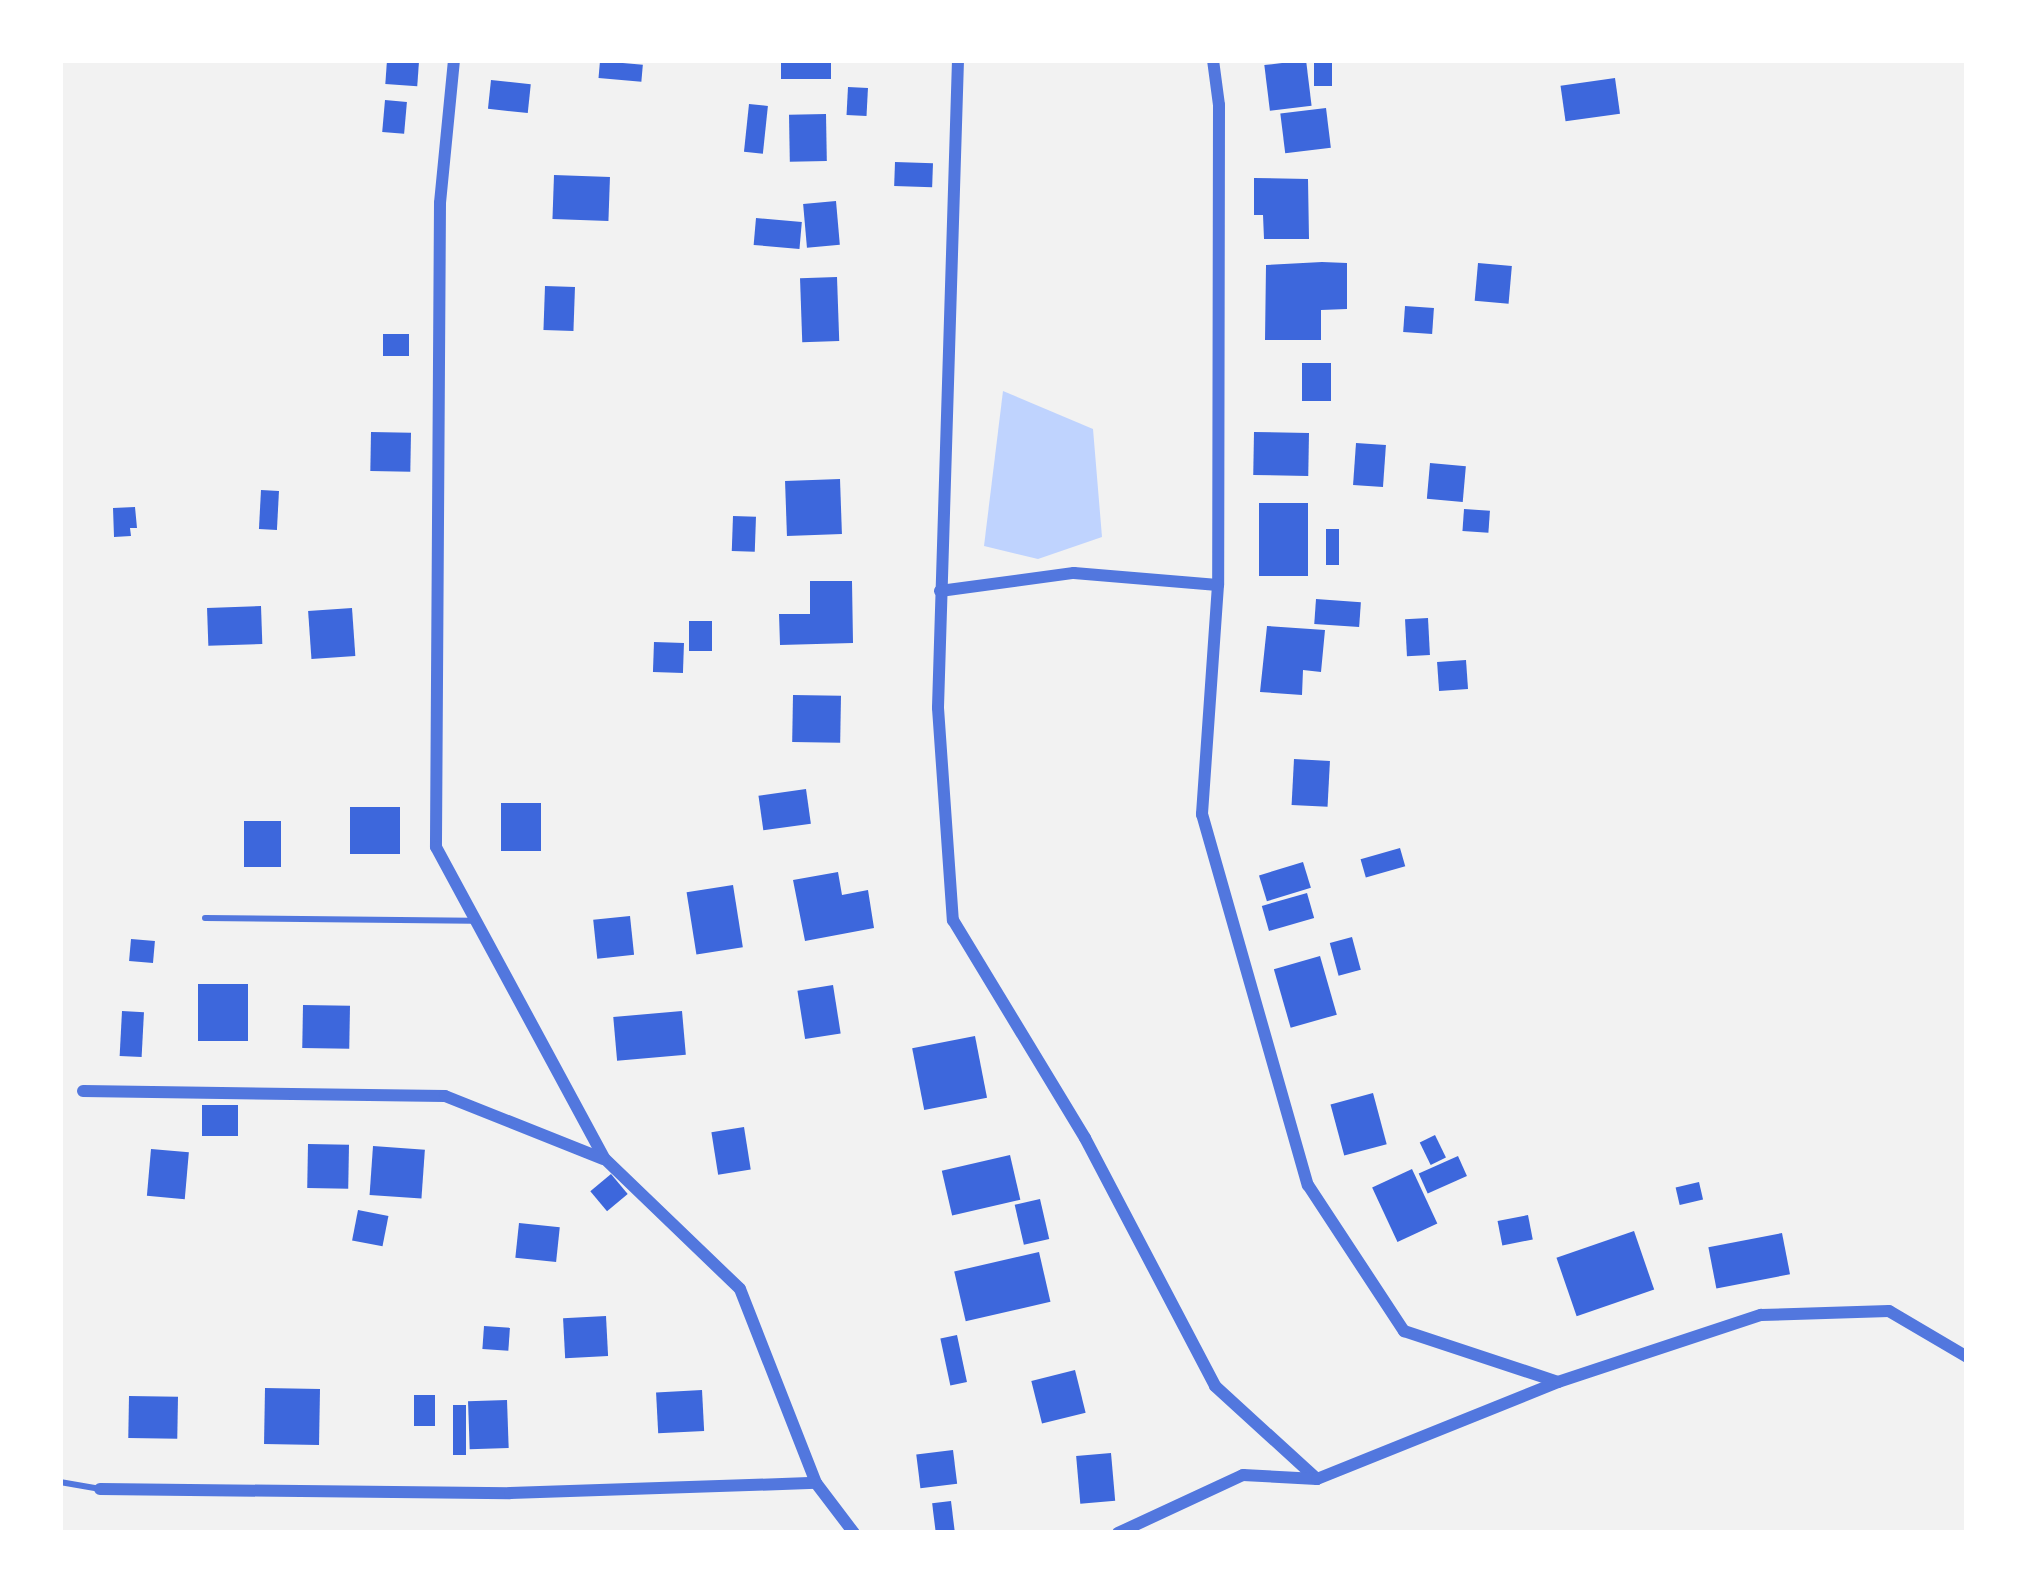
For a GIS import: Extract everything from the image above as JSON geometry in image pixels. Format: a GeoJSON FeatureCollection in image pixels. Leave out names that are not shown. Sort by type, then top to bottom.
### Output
{"type":"FeatureCollection","features":[{"type":"Feature","properties":{"kind":"street"},"geometry":{"type":"LineString","coordinates":[[454,60],[440,203],[436,847],[604,1159],[740,1289],[816,1483],[854,1533]]}},
{"type":"Feature","properties":{"kind":"street"},"geometry":{"type":"LineString","coordinates":[[958,60],[938,708],[953,920],[1085,1138],[1215,1386],[1317,1479]]}},
{"type":"Feature","properties":{"kind":"street"},"geometry":{"type":"LineString","coordinates":[[1214,60],[1219,105],[1218,585],[1202,814],[1308,1185],[1404,1331],[1558,1382]]}},
{"type":"Feature","properties":{"kind":"street"},"geometry":{"type":"LineString","coordinates":[[940,591],[1074,573],[1218,585]]}},
{"type":"Feature","properties":{"kind":"street"},"geometry":{"type":"LineString","coordinates":[[83,1090],[445,1096],[604,1159]]}},
{"type":"Feature","properties":{"kind":"street"},"geometry":{"type":"LineString","coordinates":[[1118,1533],[1243,1475],[1317,1479],[1558,1382],[1761,1315],[1889,1311],[1967,1357]]}},
{"type":"Feature","properties":{"kind":"street"},"geometry":{"type":"LineString","coordinates":[[100,1490],[487,1493],[816,1483]]}},
{"type":"Feature","properties":{"kind":"lane"},"geometry":{"type":"LineString","coordinates":[[206,918],[476,921]]}},
{"type":"Feature","properties":{"kind":"lane"},"geometry":{"type":"LineString","coordinates":[[60,1482],[100,1490]]}},
{"type":"Feature","properties":{"kind":"water"},"geometry":{"type":"Polygon","coordinates":[[[1003,391],[1093,429],[1102,537],[1038,559],[984,546],[1003,391]]]}},
{"type":"Feature","properties":{"kind":"building"},"geometry":{"type":"Polygon","coordinates":[[[387,60],[419,62],[417,86],[385,84],[387,60]]]}},
{"type":"Feature","properties":{"kind":"building"},"geometry":{"type":"Polygon","coordinates":[[[781,60],[831,60],[831,79],[781,79],[781,60]]]}},
{"type":"Feature","properties":{"kind":"building"},"geometry":{"type":"Polygon","coordinates":[[[1306,60],[1312,106],[1270,111],[1264,65],[1306,60]]]}},
{"type":"Feature","properties":{"kind":"building"},"geometry":{"type":"Polygon","coordinates":[[[1314,60],[1332,60],[1332,86],[1314,86],[1314,60]]]}},
{"type":"Feature","properties":{"kind":"building"},"geometry":{"type":"Polygon","coordinates":[[[600,61],[643,65],[641,82],[599,78],[600,61]]]}},
{"type":"Feature","properties":{"kind":"building"},"geometry":{"type":"Polygon","coordinates":[[[1615,78],[1620,114],[1566,121],[1561,86],[1615,78]]]}},
{"type":"Feature","properties":{"kind":"building"},"geometry":{"type":"Polygon","coordinates":[[[491,80],[531,84],[528,113],[488,109],[491,80]]]}},
{"type":"Feature","properties":{"kind":"building"},"geometry":{"type":"Polygon","coordinates":[[[848,87],[868,88],[867,116],[847,115],[848,87]]]}},
{"type":"Feature","properties":{"kind":"building"},"geometry":{"type":"Polygon","coordinates":[[[385,100],[407,102],[404,134],[382,132],[385,100]]]}},
{"type":"Feature","properties":{"kind":"building"},"geometry":{"type":"Polygon","coordinates":[[[749,104],[768,106],[763,154],[744,152],[749,104]]]}},
{"type":"Feature","properties":{"kind":"building"},"geometry":{"type":"Polygon","coordinates":[[[1326,108],[1331,148],[1285,153],[1280,114],[1326,108]]]}},
{"type":"Feature","properties":{"kind":"building"},"geometry":{"type":"Polygon","coordinates":[[[826,114],[827,161],[790,162],[789,115],[826,114]]]}},
{"type":"Feature","properties":{"kind":"building"},"geometry":{"type":"Polygon","coordinates":[[[895,162],[933,163],[932,187],[894,186],[895,162]]]}},
{"type":"Feature","properties":{"kind":"building"},"geometry":{"type":"Polygon","coordinates":[[[554,175],[610,177],[608,221],[552,219],[554,175]]]}},
{"type":"Feature","properties":{"kind":"building"},"geometry":{"type":"Polygon","coordinates":[[[1254,178],[1308,179],[1309,239],[1264,239],[1263,215],[1254,215],[1254,178]]]}},
{"type":"Feature","properties":{"kind":"building"},"geometry":{"type":"Polygon","coordinates":[[[836,201],[840,245],[807,248],[803,204],[836,201]]]}},
{"type":"Feature","properties":{"kind":"building"},"geometry":{"type":"Polygon","coordinates":[[[756,218],[802,222],[799,249],[754,245],[756,218]]]}},
{"type":"Feature","properties":{"kind":"building"},"geometry":{"type":"Polygon","coordinates":[[[1347,263],[1347,309],[1321,310],[1321,340],[1265,340],[1266,265],[1347,263]]]}},
{"type":"Feature","properties":{"kind":"building"},"geometry":{"type":"Polygon","coordinates":[[[1478,263],[1512,266],[1509,304],[1475,301],[1478,263]]]}},
{"type":"Feature","properties":{"kind":"building"},"geometry":{"type":"Polygon","coordinates":[[[837,277],[839,341],[802,342],[800,278],[837,277]]]}},
{"type":"Feature","properties":{"kind":"building"},"geometry":{"type":"Polygon","coordinates":[[[545,286],[575,287],[573,331],[543,330],[545,286]]]}},
{"type":"Feature","properties":{"kind":"building"},"geometry":{"type":"Polygon","coordinates":[[[1405,306],[1434,308],[1432,334],[1403,332],[1405,306]]]}},
{"type":"Feature","properties":{"kind":"building"},"geometry":{"type":"Polygon","coordinates":[[[383,334],[409,334],[409,356],[383,356],[383,334]]]}},
{"type":"Feature","properties":{"kind":"building"},"geometry":{"type":"Polygon","coordinates":[[[1302,363],[1331,363],[1331,401],[1302,401],[1302,363]]]}},
{"type":"Feature","properties":{"kind":"building"},"geometry":{"type":"Polygon","coordinates":[[[371,432],[411,433],[410,472],[370,471],[371,432]]]}},
{"type":"Feature","properties":{"kind":"building"},"geometry":{"type":"Polygon","coordinates":[[[1254,432],[1309,433],[1308,476],[1253,475],[1254,432]]]}},
{"type":"Feature","properties":{"kind":"building"},"geometry":{"type":"Polygon","coordinates":[[[1356,443],[1386,445],[1383,487],[1353,485],[1356,443]]]}},
{"type":"Feature","properties":{"kind":"building"},"geometry":{"type":"Polygon","coordinates":[[[1430,463],[1466,466],[1463,502],[1427,499],[1430,463]]]}},
{"type":"Feature","properties":{"kind":"building"},"geometry":{"type":"Polygon","coordinates":[[[840,479],[842,534],[787,536],[785,481],[840,479]]]}},
{"type":"Feature","properties":{"kind":"building"},"geometry":{"type":"Polygon","coordinates":[[[261,490],[279,491],[277,530],[259,529],[261,490]]]}},
{"type":"Feature","properties":{"kind":"building"},"geometry":{"type":"Polygon","coordinates":[[[1259,503],[1308,503],[1308,576],[1259,576],[1259,503]]]}},
{"type":"Feature","properties":{"kind":"building"},"geometry":{"type":"Polygon","coordinates":[[[135,507],[137,528],[130,528],[131,536],[114,537],[113,508],[135,507]]]}},
{"type":"Feature","properties":{"kind":"building"},"geometry":{"type":"Polygon","coordinates":[[[1464,509],[1490,511],[1488,533],[1462,531],[1464,509]]]}},
{"type":"Feature","properties":{"kind":"building"},"geometry":{"type":"Polygon","coordinates":[[[733,516],[756,517],[755,552],[732,551],[733,516]]]}},
{"type":"Feature","properties":{"kind":"building"},"geometry":{"type":"Polygon","coordinates":[[[1326,529],[1339,529],[1339,565],[1326,565],[1326,529]]]}},
{"type":"Feature","properties":{"kind":"building"},"geometry":{"type":"Polygon","coordinates":[[[810,581],[852,581],[853,643],[780,645],[779,614],[810,614],[810,581]]]}},
{"type":"Feature","properties":{"kind":"building"},"geometry":{"type":"Polygon","coordinates":[[[1316,599],[1361,602],[1359,627],[1314,624],[1316,599]]]}},
{"type":"Feature","properties":{"kind":"building"},"geometry":{"type":"Polygon","coordinates":[[[261,606],[262,644],[208,646],[207,608],[261,606]]]}},
{"type":"Feature","properties":{"kind":"building"},"geometry":{"type":"Polygon","coordinates":[[[352,608],[355,656],[311,659],[308,611],[352,608]]]}},
{"type":"Feature","properties":{"kind":"building"},"geometry":{"type":"Polygon","coordinates":[[[1428,618],[1430,655],[1407,656],[1405,619],[1428,618]]]}},
{"type":"Feature","properties":{"kind":"building"},"geometry":{"type":"Polygon","coordinates":[[[689,621],[712,621],[712,651],[689,651],[689,621]]]}},
{"type":"Feature","properties":{"kind":"building"},"geometry":{"type":"Polygon","coordinates":[[[1267,626],[1325,630],[1321,672],[1303,670],[1302,695],[1260,692],[1267,626]]]}},
{"type":"Feature","properties":{"kind":"building"},"geometry":{"type":"Polygon","coordinates":[[[654,642],[684,643],[683,673],[653,672],[654,642]]]}},
{"type":"Feature","properties":{"kind":"building"},"geometry":{"type":"Polygon","coordinates":[[[1466,660],[1468,689],[1439,691],[1437,662],[1466,660]]]}},
{"type":"Feature","properties":{"kind":"building"},"geometry":{"type":"Polygon","coordinates":[[[793,695],[841,696],[840,743],[792,742],[793,695]]]}},
{"type":"Feature","properties":{"kind":"building"},"geometry":{"type":"Polygon","coordinates":[[[1294,759],[1330,761],[1328,807],[1292,805],[1294,759]]]}},
{"type":"Feature","properties":{"kind":"building"},"geometry":{"type":"Polygon","coordinates":[[[806,789],[811,824],[763,830],[758,796],[806,789]]]}},
{"type":"Feature","properties":{"kind":"building"},"geometry":{"type":"Polygon","coordinates":[[[501,803],[541,803],[541,851],[501,851],[501,803]]]}},
{"type":"Feature","properties":{"kind":"building"},"geometry":{"type":"Polygon","coordinates":[[[350,807],[400,807],[400,854],[350,854],[350,807]]]}},
{"type":"Feature","properties":{"kind":"building"},"geometry":{"type":"Polygon","coordinates":[[[244,821],[281,821],[281,867],[244,867],[244,821]]]}},
{"type":"Feature","properties":{"kind":"building"},"geometry":{"type":"Polygon","coordinates":[[[1400,848],[1405,866],[1366,878],[1361,859],[1400,848]]]}},
{"type":"Feature","properties":{"kind":"building"},"geometry":{"type":"Polygon","coordinates":[[[1303,862],[1311,888],[1267,901],[1259,875],[1303,862]]]}},
{"type":"Feature","properties":{"kind":"building"},"geometry":{"type":"Polygon","coordinates":[[[838,872],[842,895],[868,890],[874,928],[805,941],[793,880],[838,872]]]}},
{"type":"Feature","properties":{"kind":"building"},"geometry":{"type":"Polygon","coordinates":[[[733,885],[743,947],[696,955],[687,892],[733,885]]]}},
{"type":"Feature","properties":{"kind":"building"},"geometry":{"type":"Polygon","coordinates":[[[1307,893],[1314,918],[1269,931],[1262,906],[1307,893]]]}},
{"type":"Feature","properties":{"kind":"building"},"geometry":{"type":"Polygon","coordinates":[[[630,916],[634,955],[597,959],[593,920],[630,916]]]}},
{"type":"Feature","properties":{"kind":"building"},"geometry":{"type":"Polygon","coordinates":[[[1352,937],[1361,970],[1339,976],[1330,943],[1352,937]]]}},
{"type":"Feature","properties":{"kind":"building"},"geometry":{"type":"Polygon","coordinates":[[[131,939],[155,941],[153,963],[129,961],[131,939]]]}},
{"type":"Feature","properties":{"kind":"building"},"geometry":{"type":"Polygon","coordinates":[[[1320,956],[1337,1015],[1291,1028],[1274,969],[1320,956]]]}},
{"type":"Feature","properties":{"kind":"building"},"geometry":{"type":"Polygon","coordinates":[[[198,984],[248,984],[248,1041],[198,1041],[198,984]]]}},
{"type":"Feature","properties":{"kind":"building"},"geometry":{"type":"Polygon","coordinates":[[[833,985],[841,1033],[805,1039],[797,991],[833,985]]]}},
{"type":"Feature","properties":{"kind":"building"},"geometry":{"type":"Polygon","coordinates":[[[303,1005],[350,1006],[349,1049],[302,1048],[303,1005]]]}},
{"type":"Feature","properties":{"kind":"building"},"geometry":{"type":"Polygon","coordinates":[[[122,1011],[144,1012],[142,1057],[120,1056],[122,1011]]]}},
{"type":"Feature","properties":{"kind":"building"},"geometry":{"type":"Polygon","coordinates":[[[682,1011],[686,1055],[617,1061],[613,1017],[682,1011]]]}},
{"type":"Feature","properties":{"kind":"building"},"geometry":{"type":"Polygon","coordinates":[[[975,1036],[987,1098],[924,1110],[912,1048],[975,1036]]]}},
{"type":"Feature","properties":{"kind":"building"},"geometry":{"type":"Polygon","coordinates":[[[1373,1093],[1387,1144],[1344,1156],[1330,1104],[1373,1093]]]}},
{"type":"Feature","properties":{"kind":"building"},"geometry":{"type":"Polygon","coordinates":[[[202,1105],[238,1105],[238,1136],[202,1136],[202,1105]]]}},
{"type":"Feature","properties":{"kind":"building"},"geometry":{"type":"Polygon","coordinates":[[[744,1127],[751,1169],[718,1175],[711,1132],[744,1127]]]}},
{"type":"Feature","properties":{"kind":"building"},"geometry":{"type":"Polygon","coordinates":[[[1435,1135],[1446,1157],[1431,1165],[1420,1142],[1435,1135]]]}},
{"type":"Feature","properties":{"kind":"building"},"geometry":{"type":"Polygon","coordinates":[[[308,1144],[349,1145],[348,1189],[307,1188],[308,1144]]]}},
{"type":"Feature","properties":{"kind":"building"},"geometry":{"type":"Polygon","coordinates":[[[373,1146],[425,1150],[421,1199],[370,1195],[373,1146]]]}},
{"type":"Feature","properties":{"kind":"building"},"geometry":{"type":"Polygon","coordinates":[[[151,1149],[189,1152],[185,1199],[147,1196],[151,1149]]]}},
{"type":"Feature","properties":{"kind":"building"},"geometry":{"type":"Polygon","coordinates":[[[1010,1155],[1020,1200],[952,1216],[942,1171],[1010,1155]]]}},
{"type":"Feature","properties":{"kind":"building"},"geometry":{"type":"Polygon","coordinates":[[[1458,1156],[1467,1176],[1428,1194],[1419,1173],[1458,1156]]]}},
{"type":"Feature","properties":{"kind":"building"},"geometry":{"type":"Polygon","coordinates":[[[1412,1169],[1437,1223],[1397,1242],[1372,1188],[1412,1169]]]}},
{"type":"Feature","properties":{"kind":"building"},"geometry":{"type":"Polygon","coordinates":[[[611,1174],[628,1194],[607,1211],[590,1191],[611,1174]]]}},
{"type":"Feature","properties":{"kind":"building"},"geometry":{"type":"Polygon","coordinates":[[[1699,1182],[1703,1200],[1680,1205],[1676,1187],[1699,1182]]]}},
{"type":"Feature","properties":{"kind":"building"},"geometry":{"type":"Polygon","coordinates":[[[1040,1199],[1049,1239],[1024,1245],[1015,1205],[1040,1199]]]}},
{"type":"Feature","properties":{"kind":"building"},"geometry":{"type":"Polygon","coordinates":[[[358,1210],[388,1216],[383,1246],[352,1240],[358,1210]]]}},
{"type":"Feature","properties":{"kind":"building"},"geometry":{"type":"Polygon","coordinates":[[[1528,1215],[1533,1240],[1502,1245],[1498,1221],[1528,1215]]]}},
{"type":"Feature","properties":{"kind":"building"},"geometry":{"type":"Polygon","coordinates":[[[519,1223],[560,1227],[556,1262],[515,1258],[519,1223]]]}},
{"type":"Feature","properties":{"kind":"building"},"geometry":{"type":"Polygon","coordinates":[[[1634,1231],[1654,1290],[1577,1316],[1556,1258],[1634,1231]]]}},
{"type":"Feature","properties":{"kind":"building"},"geometry":{"type":"Polygon","coordinates":[[[1782,1233],[1790,1274],[1716,1289],[1708,1247],[1782,1233]]]}},
{"type":"Feature","properties":{"kind":"building"},"geometry":{"type":"Polygon","coordinates":[[[1039,1252],[1050,1302],[966,1321],[954,1272],[1039,1252]]]}},
{"type":"Feature","properties":{"kind":"building"},"geometry":{"type":"Polygon","coordinates":[[[606,1316],[608,1356],[565,1358],[563,1318],[606,1316]]]}},
{"type":"Feature","properties":{"kind":"building"},"geometry":{"type":"Polygon","coordinates":[[[484,1326],[510,1328],[508,1351],[482,1349],[484,1326]]]}},
{"type":"Feature","properties":{"kind":"building"},"geometry":{"type":"Polygon","coordinates":[[[957,1335],[967,1382],[950,1385],[940,1339],[957,1335]]]}},
{"type":"Feature","properties":{"kind":"building"},"geometry":{"type":"Polygon","coordinates":[[[1075,1370],[1086,1413],[1042,1424],[1031,1381],[1075,1370]]]}},
{"type":"Feature","properties":{"kind":"building"},"geometry":{"type":"Polygon","coordinates":[[[265,1388],[320,1389],[319,1445],[264,1444],[265,1388]]]}},
{"type":"Feature","properties":{"kind":"building"},"geometry":{"type":"Polygon","coordinates":[[[702,1390],[704,1431],[658,1433],[656,1392],[702,1390]]]}},
{"type":"Feature","properties":{"kind":"building"},"geometry":{"type":"Polygon","coordinates":[[[414,1395],[435,1395],[435,1426],[414,1426],[414,1395]]]}},
{"type":"Feature","properties":{"kind":"building"},"geometry":{"type":"Polygon","coordinates":[[[129,1396],[178,1397],[177,1439],[128,1438],[129,1396]]]}},
{"type":"Feature","properties":{"kind":"building"},"geometry":{"type":"Polygon","coordinates":[[[507,1400],[509,1448],[470,1449],[468,1401],[507,1400]]]}},
{"type":"Feature","properties":{"kind":"building"},"geometry":{"type":"Polygon","coordinates":[[[453,1405],[466,1405],[466,1455],[453,1455],[453,1405]]]}},
{"type":"Feature","properties":{"kind":"building"},"geometry":{"type":"Polygon","coordinates":[[[953,1450],[957,1484],[920,1488],[916,1455],[953,1450]]]}},
{"type":"Feature","properties":{"kind":"building"},"geometry":{"type":"Polygon","coordinates":[[[1111,1453],[1115,1501],[1080,1504],[1076,1456],[1111,1453]]]}},
{"type":"Feature","properties":{"kind":"building"},"geometry":{"type":"Polygon","coordinates":[[[951,1501],[955,1533],[936,1533],[932,1503],[951,1501]]]}}]}
